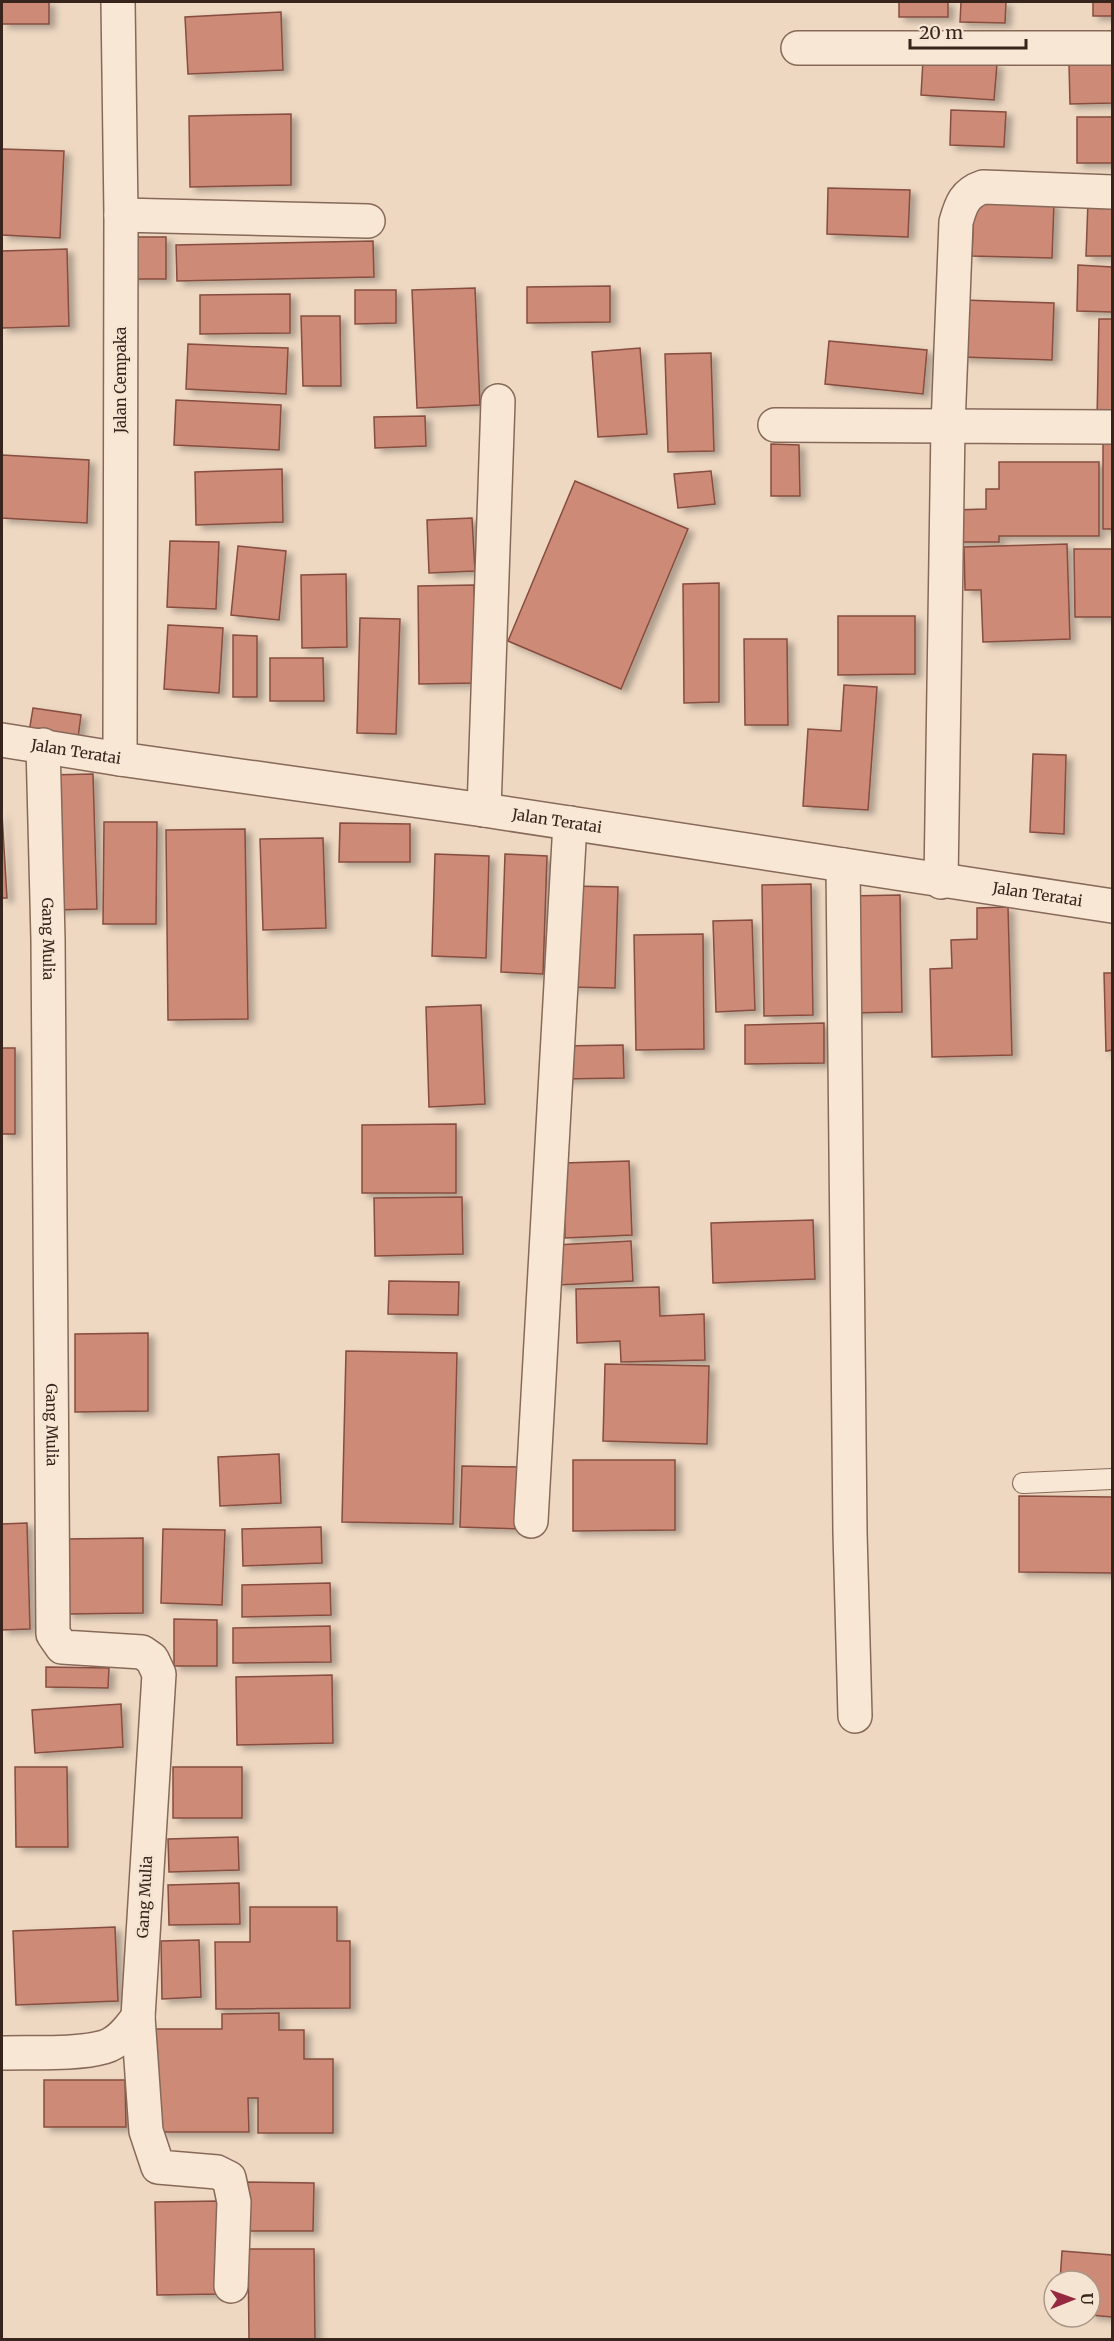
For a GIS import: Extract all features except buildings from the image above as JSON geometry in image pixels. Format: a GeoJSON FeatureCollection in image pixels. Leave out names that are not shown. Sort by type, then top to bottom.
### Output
{"type":"FeatureCollection","features":[{"type":"Feature","properties":{"kind":"street","name":"Jalan Cempaka"},"geometry":{"type":"LineString","coordinates":[[118,2],[121,215],[120,759]]}},
{"type":"Feature","properties":{"kind":"street"},"geometry":{"type":"LineString","coordinates":[[798,48],[1113,48]]}},
{"type":"Feature","properties":{"kind":"street"},"geometry":{"type":"LineString","coordinates":[[941,882],[948,426],[956,222],[963,200],[972,191],[983,187],[1113,192]]}},
{"type":"Feature","properties":{"kind":"street"},"geometry":{"type":"LineString","coordinates":[[121,215],[368,221]]}},
{"type":"Feature","properties":{"kind":"street"},"geometry":{"type":"LineString","coordinates":[[484,810],[498,401]]}},
{"type":"Feature","properties":{"kind":"street"},"geometry":{"type":"LineString","coordinates":[[775,425],[1113,427]]}},
{"type":"Feature","properties":{"kind":"street","name":"Jalan Teratai"},"geometry":{"type":"LineString","coordinates":[[2,740],[120,759],[484,810],[941,882],[1113,906]]}},
{"type":"Feature","properties":{"kind":"street","name":"Gang Mulia"},"geometry":{"type":"LineString","coordinates":[[43,746],[48,951],[53,1634],[62,1647],[142,1652],[152,1659],[159,1674],[138,2017]]}},
{"type":"Feature","properties":{"kind":"street"},"geometry":{"type":"LineString","coordinates":[[531,1521],[570,823]]}},
{"type":"Feature","properties":{"kind":"street"},"geometry":{"type":"LineString","coordinates":[[843,865],[850,1532],[855,1716]]}},
{"type":"Feature","properties":{"kind":"street"},"geometry":{"type":"LineString","coordinates":[[2,2053],[69,2051],[106,2047],[126,2033],[138,2017]]}},
{"type":"Feature","properties":{"kind":"street"},"geometry":{"type":"LineString","coordinates":[[138,2017],[146,2131],[158,2167],[217,2172],[229,2178],[234,2202],[231,2286]]}},
{"type":"Feature","properties":{"kind":"lane"},"geometry":{"type":"LineString","coordinates":[[1023,1483],[1113,1479]]}}]}
